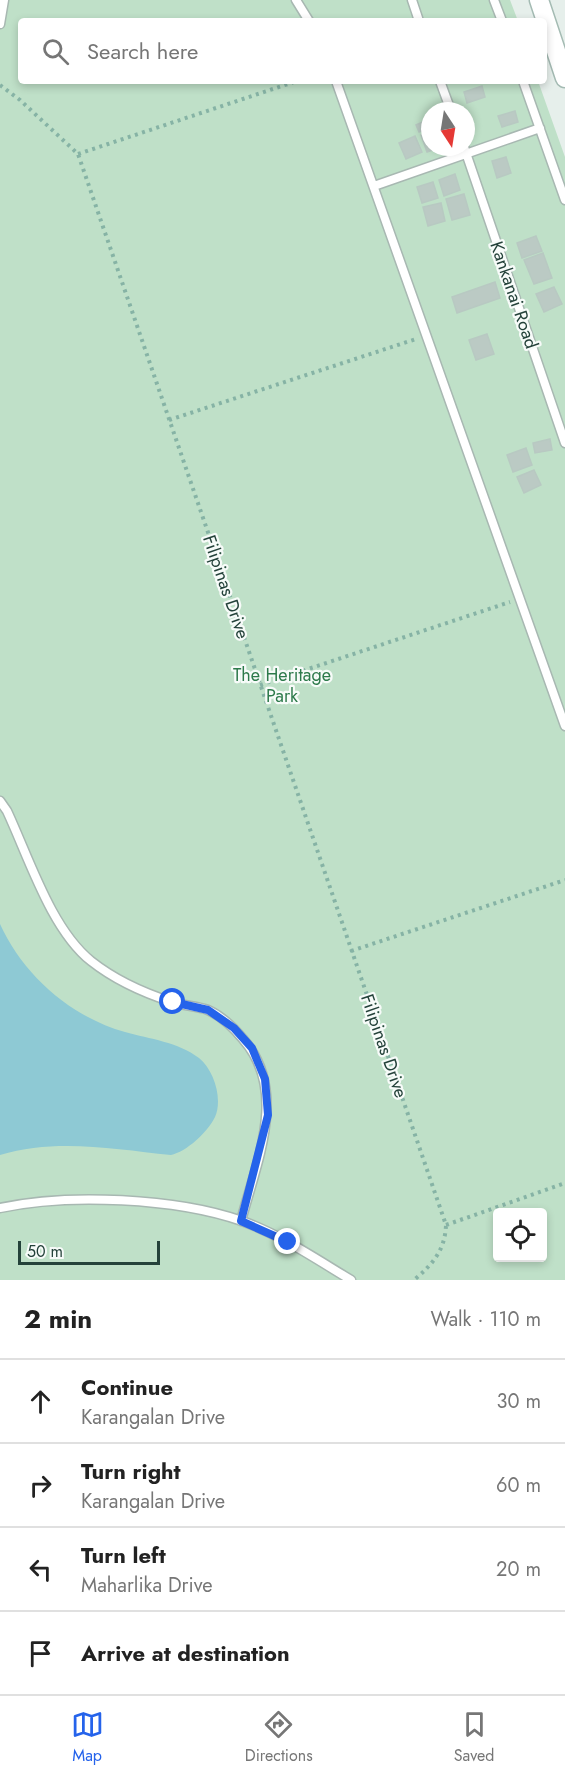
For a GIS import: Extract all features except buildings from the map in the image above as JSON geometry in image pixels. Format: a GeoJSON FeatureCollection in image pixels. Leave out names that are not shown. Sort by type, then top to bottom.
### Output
{"type":"FeatureCollection","features":[{"type":"Feature","properties":{"kind":"main road"},"geometry":{"type":"LineString","coordinates":[[540,0],[546,18]]}},
{"type":"Feature","properties":{"kind":"main road"},"geometry":{"type":"LineString","coordinates":[[547,22],[565,78]]}},
{"type":"Feature","properties":{"kind":"lane"},"geometry":{"type":"LineString","coordinates":[[0,24],[4,0]]}},
{"type":"Feature","properties":{"kind":"lane"},"geometry":{"type":"LineString","coordinates":[[296,0],[307,18]]}},
{"type":"Feature","properties":{"kind":"lane"},"geometry":{"type":"LineString","coordinates":[[412,0],[418,18]]}},
{"type":"Feature","properties":{"kind":"lane"},"geometry":{"type":"LineString","coordinates":[[494,0],[501,18]]}},
{"type":"Feature","properties":{"kind":"lane"},"geometry":{"type":"LineString","coordinates":[[337,84],[565,726]]}},
{"type":"Feature","properties":{"kind":"lane"},"geometry":{"type":"LineString","coordinates":[[441,84],[448,102]]}},
{"type":"Feature","properties":{"kind":"lane"},"geometry":{"type":"LineString","coordinates":[[524,84],[565,200]]}},
{"type":"Feature","properties":{"kind":"lane"},"geometry":{"type":"LineString","coordinates":[[475,148],[540,128]]}},
{"type":"Feature","properties":{"kind":"lane"},"geometry":{"type":"LineString","coordinates":[[374,186],[452,156]]}},
{"type":"Feature","properties":{"kind":"lane","name":"Kankanai Road"},"geometry":{"type":"LineString","coordinates":[[467,156],[565,443]]}},
{"type":"Feature","properties":{"kind":"lane"},"geometry":{"type":"LineString","coordinates":[[555,696],[565,693]]}},
{"type":"Feature","properties":{"kind":"lane"},"geometry":{"type":"LineString","coordinates":[[0,801],[7,811],[49,903],[65,932],[90,961],[125,984],[173,1002],[208,1010],[234,1028],[252,1048],[265,1079],[268,1115],[241,1221]]}},
{"type":"Feature","properties":{"kind":"lane"},"geometry":{"type":"LineString","coordinates":[[0,1208],[88,1199],[173,1206],[241,1221],[288,1242],[351,1280]]}},
{"type":"Feature","properties":{"kind":"path"},"geometry":{"type":"LineString","coordinates":[[78,153],[288,84]]}},
{"type":"Feature","properties":{"kind":"path","name":"Filipinas Drive"},"geometry":{"type":"LineString","coordinates":[[0,85],[20,99],[78,153],[446,1225]]}},
{"type":"Feature","properties":{"kind":"path"},"geometry":{"type":"LineString","coordinates":[[169,420],[427,335]]}},
{"type":"Feature","properties":{"kind":"path"},"geometry":{"type":"LineString","coordinates":[[260,685],[521,598]]}},
{"type":"Feature","properties":{"kind":"path"},"geometry":{"type":"LineString","coordinates":[[351,951],[565,880]]}},
{"type":"Feature","properties":{"kind":"path"},"geometry":{"type":"LineString","coordinates":[[414,1280],[442,1251],[446,1225],[565,1183]]}},
{"type":"Feature","properties":{"kind":"green space","name":"The Heritage Park"},"geometry":{"type":"Polygon","coordinates":[[[0,0],[510,0],[517,18],[18,18],[18,84],[539,84],[565,157],[565,1280],[0,1280],[0,0]]]}},
{"type":"Feature","properties":{"kind":"water"},"geometry":{"type":"Polygon","coordinates":[[[0,924],[10,943],[35,977],[68,1005],[105,1025],[182,1048],[204,1063],[216,1085],[218,1102],[212,1123],[196,1140],[183,1150],[171,1155],[64,1146],[42,1147],[0,1155],[0,924]]]}},
{"type":"Feature","properties":{"kind":"route"},"geometry":{"type":"LineString","coordinates":[[173,1002],[208,1010],[234,1028],[252,1048],[265,1079],[268,1115],[241,1221],[288,1242]]}}]}
